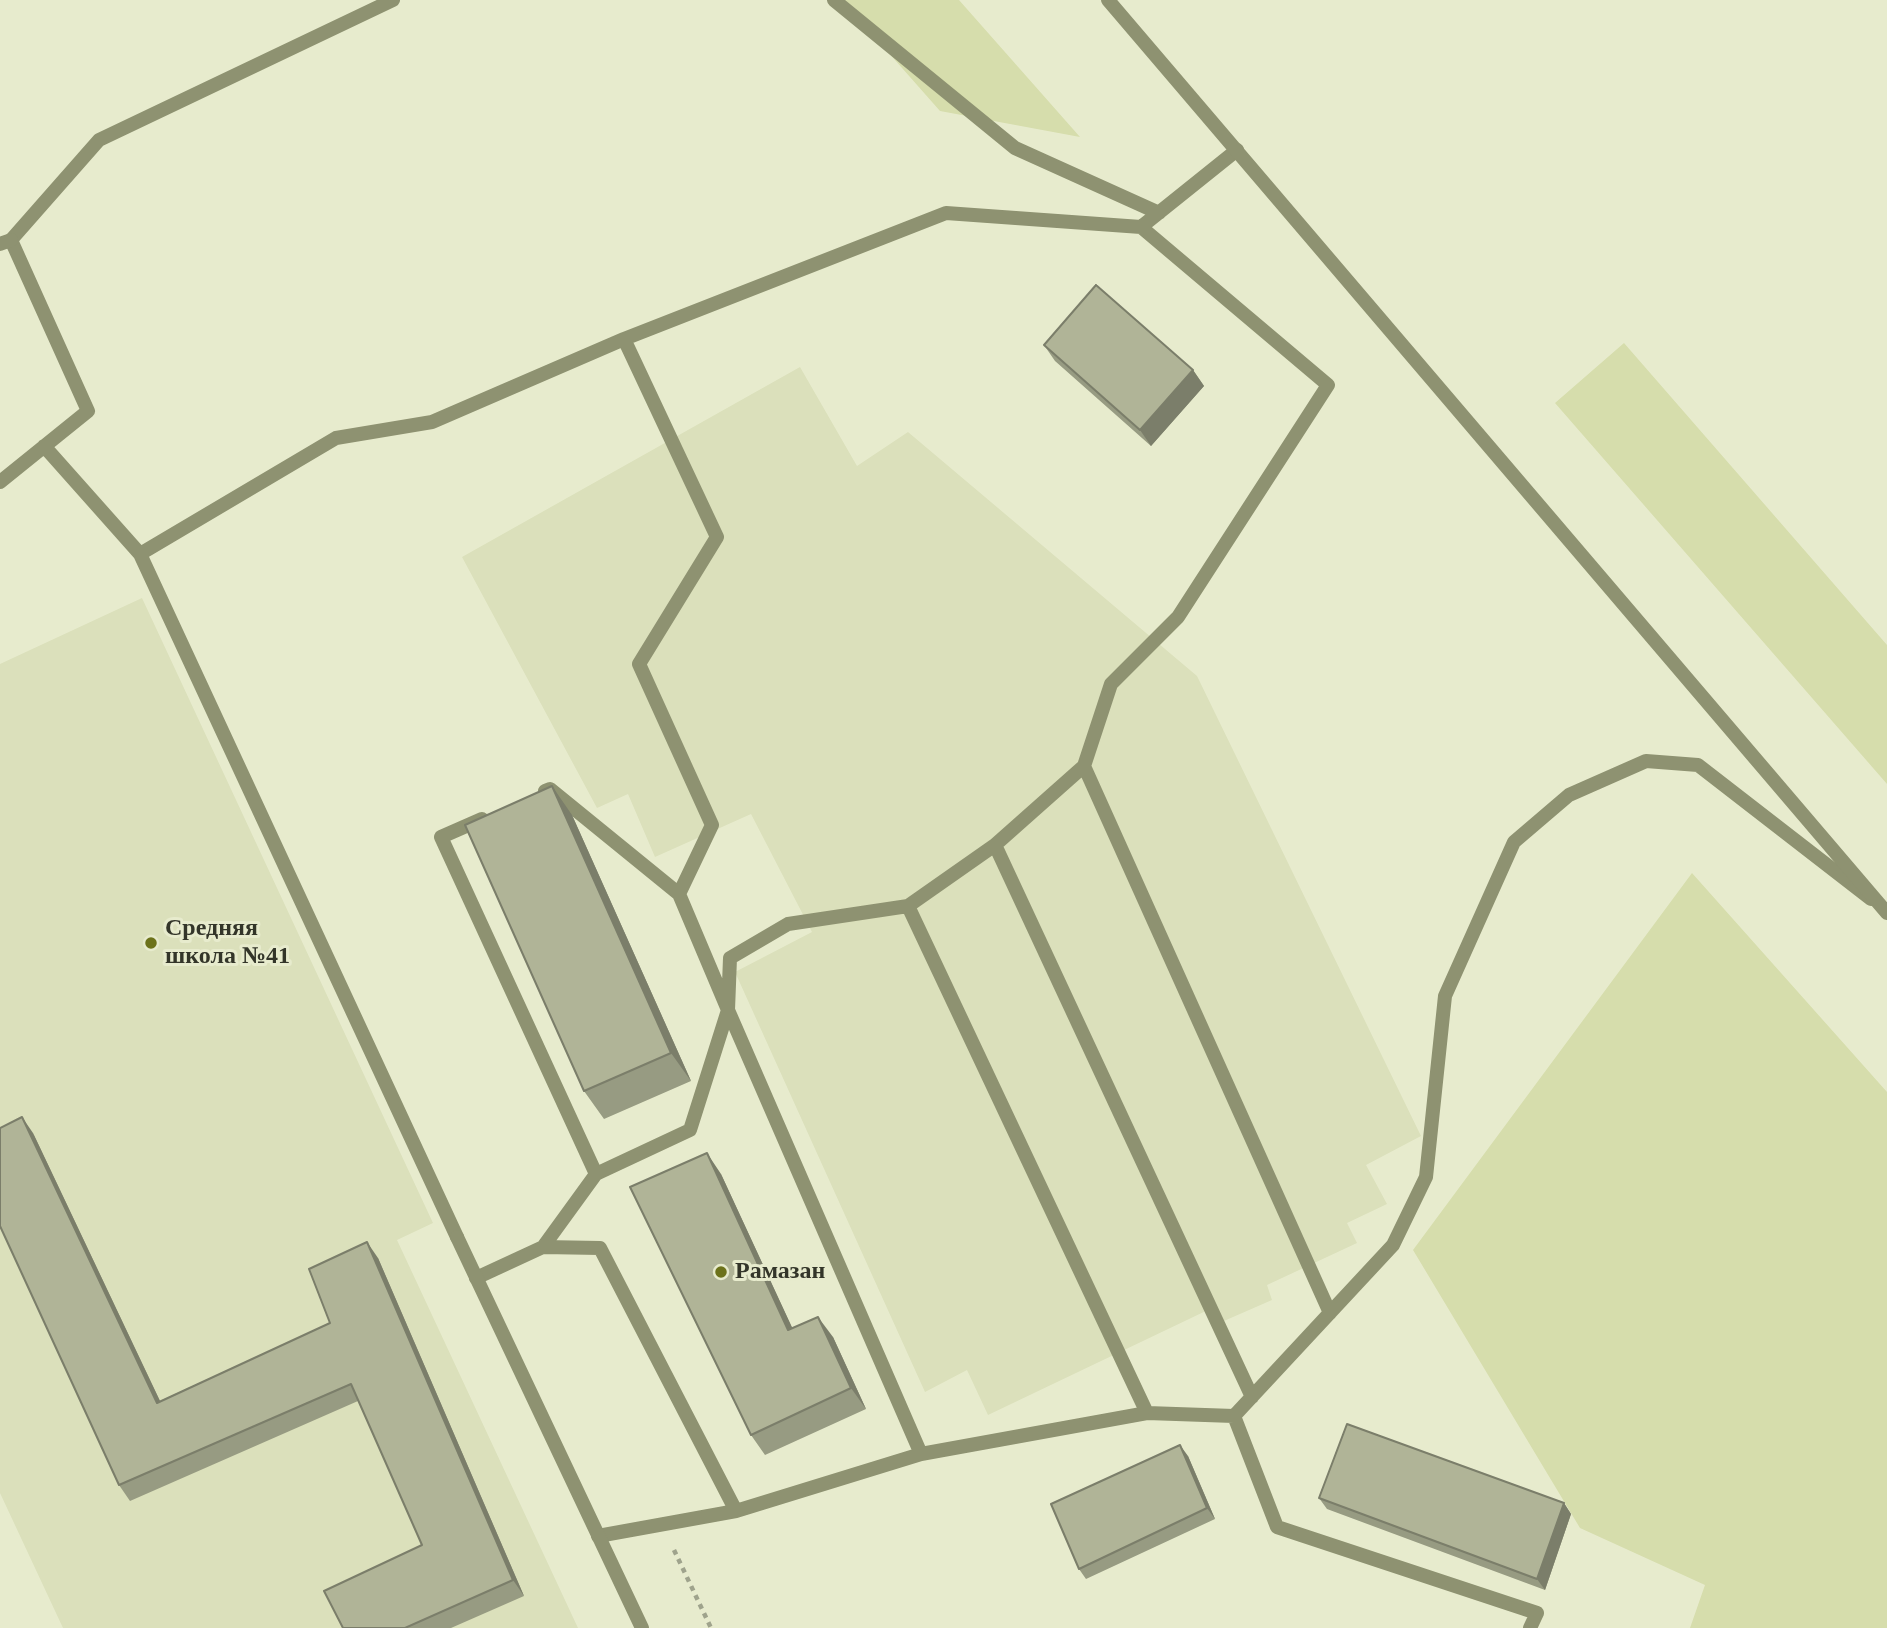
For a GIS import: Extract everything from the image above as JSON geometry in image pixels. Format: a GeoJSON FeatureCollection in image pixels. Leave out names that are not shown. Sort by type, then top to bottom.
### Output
{"type":"FeatureCollection","features":[{"type":"Feature","properties":{"kind":"street"},"geometry":{"type":"LineString","coordinates":[[0,482],[88,411],[5,242],[99,140],[393,0]]}},
{"type":"Feature","properties":{"kind":"street"},"geometry":{"type":"LineString","coordinates":[[834,0],[1015,148],[1159,213]]}},
{"type":"Feature","properties":{"kind":"street"},"geometry":{"type":"LineString","coordinates":[[1108,0],[1885,911]]}},
{"type":"Feature","properties":{"kind":"street"},"geometry":{"type":"LineString","coordinates":[[1141,227],[1237,150]]}},
{"type":"Feature","properties":{"kind":"street"},"geometry":{"type":"LineString","coordinates":[[140,554],[335,438],[432,422],[624,338],[946,213],[1141,227],[1328,386],[1178,618],[1111,684],[1083,766],[995,845],[908,906],[788,924],[730,958],[727,1010],[690,1130],[596,1174],[543,1247]]}},
{"type":"Feature","properties":{"kind":"street"},"geometry":{"type":"LineString","coordinates":[[624,338],[717,537],[639,664],[712,825],[679,894]]}},
{"type":"Feature","properties":{"kind":"street"},"geometry":{"type":"LineString","coordinates":[[44,446],[140,554],[641,1628]]}},
{"type":"Feature","properties":{"kind":"street"},"geometry":{"type":"LineString","coordinates":[[598,1536],[737,1511],[921,1454],[1147,1413],[1234,1416],[1392,1245],[1426,1177],[1444,996],[1514,842],[1569,795],[1646,761],[1698,765],[1885,911]]}},
{"type":"Feature","properties":{"kind":"street"},"geometry":{"type":"LineString","coordinates":[[1083,766],[1330,1313]]}},
{"type":"Feature","properties":{"kind":"street"},"geometry":{"type":"LineString","coordinates":[[538,794],[550,789],[679,894],[921,1454]]}},
{"type":"Feature","properties":{"kind":"street"},"geometry":{"type":"LineString","coordinates":[[489,816],[441,837],[596,1174]]}},
{"type":"Feature","properties":{"kind":"street"},"geometry":{"type":"LineString","coordinates":[[995,845],[1252,1397]]}},
{"type":"Feature","properties":{"kind":"street"},"geometry":{"type":"LineString","coordinates":[[908,906],[1147,1413]]}},
{"type":"Feature","properties":{"kind":"street"},"geometry":{"type":"LineString","coordinates":[[476,1279],[543,1247],[600,1248],[737,1511]]}},
{"type":"Feature","properties":{"kind":"street"},"geometry":{"type":"LineString","coordinates":[[1234,1416],[1278,1527],[1536,1613],[1530,1628]]}},
{"type":"Feature","properties":{"kind":"path"},"geometry":{"type":"LineString","coordinates":[[661,1524],[711,1628]]}},
{"type":"Feature","properties":{"kind":"shaded area"},"geometry":{"type":"Polygon","coordinates":[[[842,0],[959,0],[1080,137],[940,111],[842,0]]]}},
{"type":"Feature","properties":{"kind":"shaded area"},"geometry":{"type":"Polygon","coordinates":[[[1624,343],[1887,645],[1887,784],[1555,403],[1624,343]]]}},
{"type":"Feature","properties":{"kind":"shaded area"},"geometry":{"type":"Polygon","coordinates":[[[800,367],[857,466],[908,432],[1197,676],[1421,1136],[1366,1165],[1387,1204],[1347,1223],[1357,1243],[1267,1285],[1272,1300],[1217,1324],[1210,1309],[988,1415],[967,1370],[925,1392],[735,972],[812,932],[751,814],[655,857],[628,794],[597,808],[462,557],[800,367]]]}},
{"type":"Feature","properties":{"kind":"shaded area","name":"Средняя школа №41"},"geometry":{"type":"Polygon","coordinates":[[[142,598],[433,1223],[397,1240],[578,1628],[63,1628],[0,1493],[0,664],[142,598]]]}},
{"type":"Feature","properties":{"kind":"shaded area"},"geometry":{"type":"Polygon","coordinates":[[[1692,873],[1887,1092],[1887,1628],[1690,1628],[1705,1585],[1580,1528],[1413,1250],[1692,873]]]}},
{"type":"Feature","properties":{"kind":"building"},"geometry":{"type":"Polygon","coordinates":[[[1096,285],[1193,370],[1140,430],[1044,345],[1096,285]]]}},
{"type":"Feature","properties":{"kind":"building"},"geometry":{"type":"Polygon","coordinates":[[[552,786],[671,1053],[584,1091],[465,825],[552,786]]]}},
{"type":"Feature","properties":{"kind":"building"},"geometry":{"type":"Polygon","coordinates":[[[22,1117],[157,1403],[330,1323],[309,1269],[367,1242],[513,1580],[405,1628],[343,1628],[324,1591],[422,1545],[351,1384],[119,1485],[0,1226],[0,1128],[22,1117]]]}},
{"type":"Feature","properties":{"kind":"building","name":"Рамазан"},"geometry":{"type":"Polygon","coordinates":[[[707,1153],[788,1330],[818,1317],[851,1388],[751,1435],[630,1187],[707,1153]]]}},
{"type":"Feature","properties":{"kind":"building"},"geometry":{"type":"Polygon","coordinates":[[[1347,1424],[1564,1503],[1537,1579],[1319,1498],[1347,1424]]]}},
{"type":"Feature","properties":{"kind":"building"},"geometry":{"type":"Polygon","coordinates":[[[1180,1445],[1207,1508],[1079,1569],[1051,1504],[1180,1445]]]}},
{"type":"Feature","properties":{"kind":"place","name":"Средняя школа №41"},"geometry":{"type":"Point","coordinates":[151,943]}},
{"type":"Feature","properties":{"kind":"place","name":"Рамазан"},"geometry":{"type":"Point","coordinates":[721,1272]}}]}
